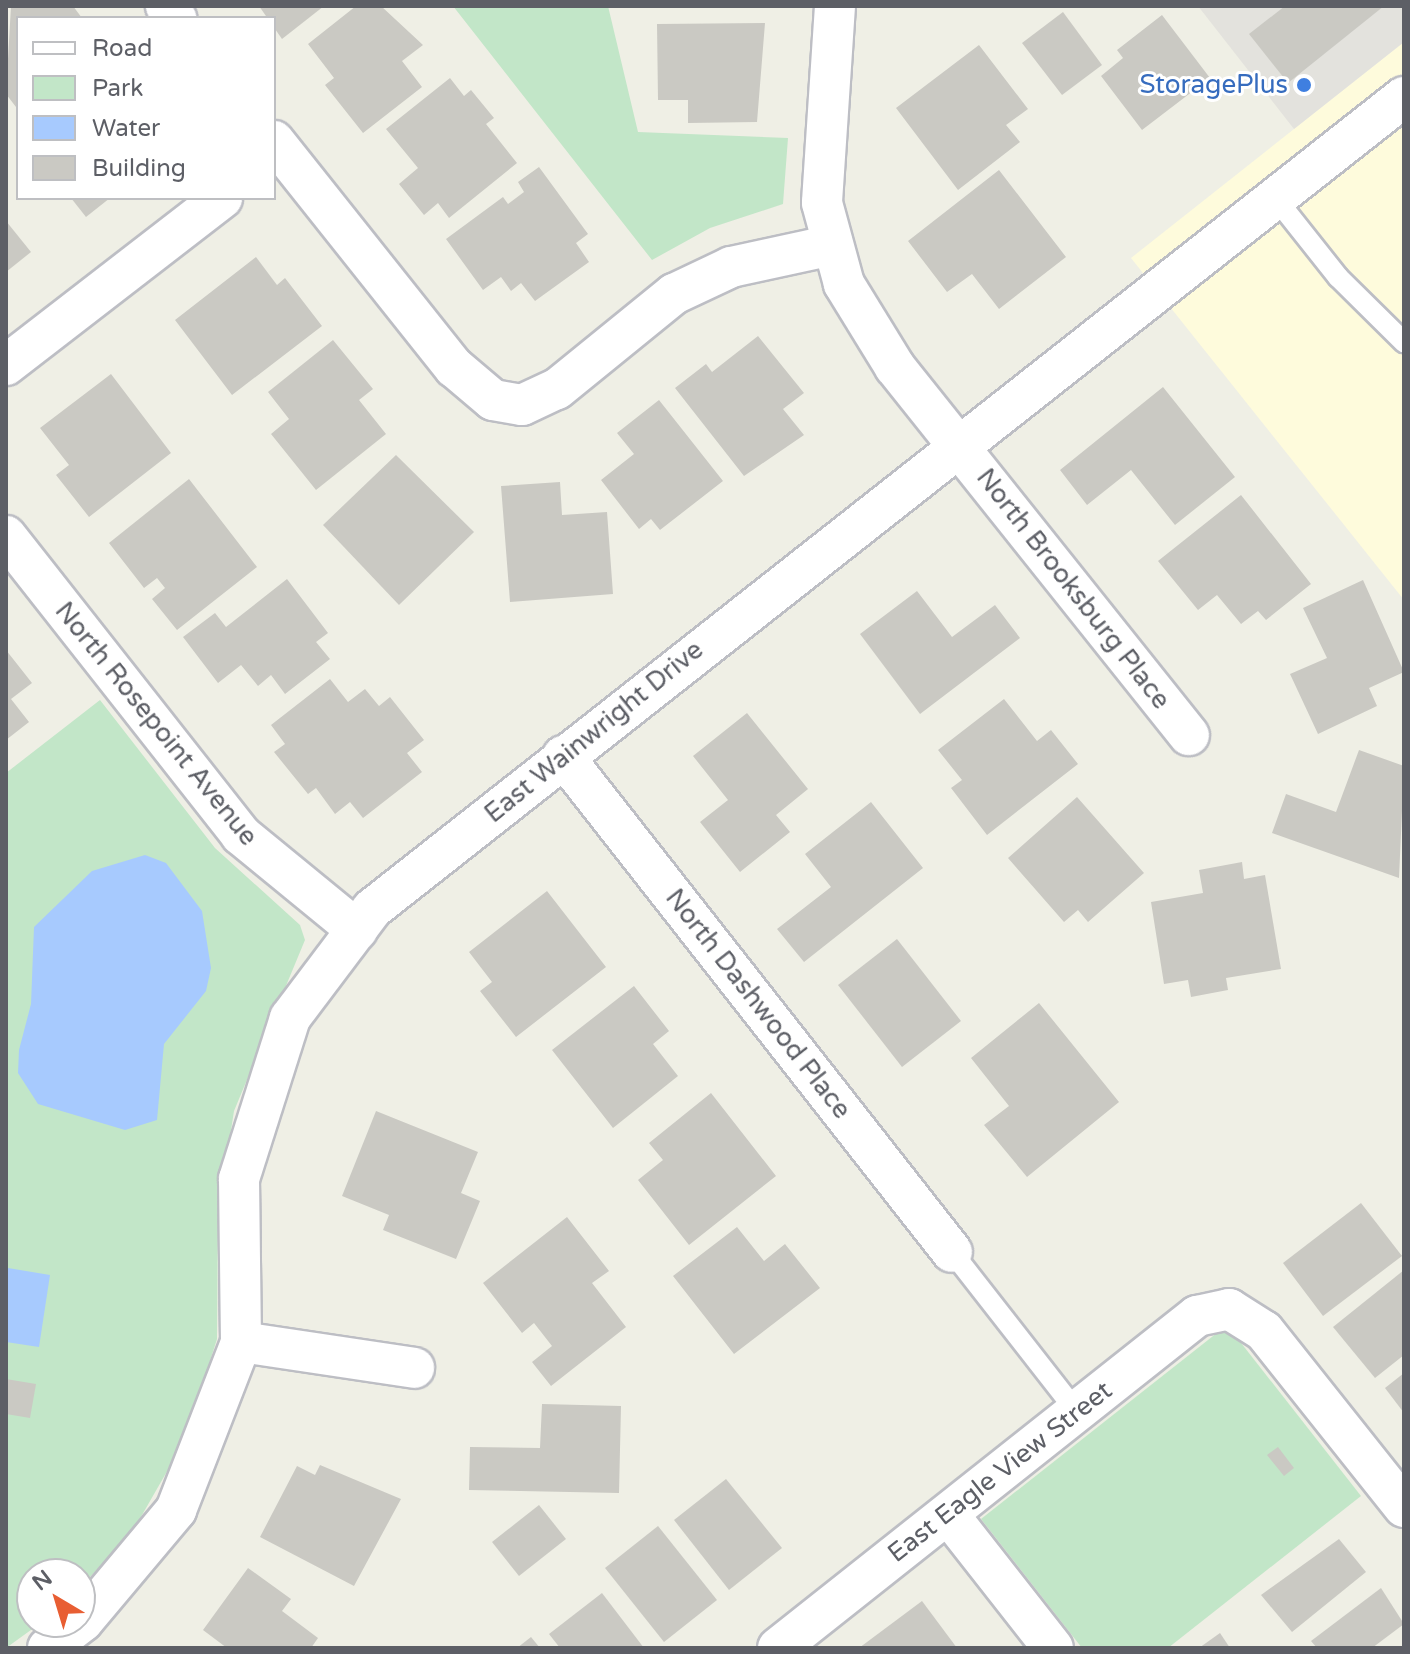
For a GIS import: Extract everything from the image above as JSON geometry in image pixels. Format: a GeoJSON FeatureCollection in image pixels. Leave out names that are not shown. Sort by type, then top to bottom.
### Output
{"type":"FeatureCollection","features":[{"type":"Feature","properties":{"kind":"street","name":"North Brooksburg Place"},"geometry":{"type":"LineString","coordinates":[[835,6],[822,203],[844,284],[895,367],[1189,735]]}},
{"type":"Feature","properties":{"kind":"street","name":"East Wainwright Drive"},"geometry":{"type":"LineString","coordinates":[[48,1648],[83,1621],[176,1510],[241,1342],[239,1179],[290,1018],[372,909],[1184,264],[1404,97]]}},
{"type":"Feature","properties":{"kind":"street"},"geometry":{"type":"LineString","coordinates":[[277,150],[454,367],[493,400],[522,405],[557,389],[674,294],[751,259],[833,245]]}},
{"type":"Feature","properties":{"kind":"street"},"geometry":{"type":"LineString","coordinates":[[6,365],[219,200]]}},
{"type":"Feature","properties":{"kind":"street","name":"North Rosepoint Avenue"},"geometry":{"type":"LineString","coordinates":[[6,536],[241,835],[357,930]]}},
{"type":"Feature","properties":{"kind":"street","name":"North Dashwood Place"},"geometry":{"type":"LineString","coordinates":[[563,756],[952,1252]]}},
{"type":"Feature","properties":{"kind":"street","name":"East Eagle View Street"},"geometry":{"type":"LineString","coordinates":[[778,1648],[1197,1316],[1229,1309],[1264,1331],[1404,1507]]}},
{"type":"Feature","properties":{"kind":"street"},"geometry":{"type":"LineString","coordinates":[[241,1342],[414,1368]]}},
{"type":"Feature","properties":{"kind":"street"},"geometry":{"type":"LineString","coordinates":[[948,1514],[1053,1648]]}},
{"type":"Feature","properties":{"kind":"lane"},"geometry":{"type":"LineString","coordinates":[[1273,195],[1338,277],[1402,335]]}},
{"type":"Feature","properties":{"kind":"lane"},"geometry":{"type":"LineString","coordinates":[[952,1252],[1077,1412]]}},
{"type":"Feature","properties":{"kind":"shaded area","name":"StoragePlus"},"geometry":{"type":"Polygon","coordinates":[[[1198,6],[1404,6],[1404,42],[1294,129],[1198,6]]]}},
{"type":"Feature","properties":{"kind":"shaded area"},"geometry":{"type":"Polygon","coordinates":[[[1404,42],[1404,600],[1131,258],[1404,42]]]}},
{"type":"Feature","properties":{"kind":"green space"},"geometry":{"type":"Polygon","coordinates":[[[453,6],[608,6],[638,132],[788,138],[783,204],[710,228],[652,260],[453,6]]]}},
{"type":"Feature","properties":{"kind":"green space"},"geometry":{"type":"Polygon","coordinates":[[[100,700],[215,848],[300,925],[305,940],[234,1111],[218,1214],[217,1339],[185,1440],[134,1529],[96,1571],[96,1558],[16,1558],[16,1638],[20,1638],[6,1648],[6,773],[100,700]]]}},
{"type":"Feature","properties":{"kind":"green space"},"geometry":{"type":"Polygon","coordinates":[[[1227,1325],[1361,1496],[1168,1648],[1082,1648],[981,1519],[1227,1325]]]}},
{"type":"Feature","properties":{"kind":"water"},"geometry":{"type":"Polygon","coordinates":[[[145,855],[166,863],[202,911],[211,968],[206,991],[164,1044],[157,1120],[125,1130],[38,1104],[18,1073],[19,1050],[31,1004],[34,927],[92,871],[145,855]]]}},
{"type":"Feature","properties":{"kind":"water"},"geometry":{"type":"Polygon","coordinates":[[[8,1268],[50,1275],[39,1347],[6,1342],[8,1268]]]}},
{"type":"Feature","properties":{"kind":"building"},"geometry":{"type":"Polygon","coordinates":[[[11,6],[73,6],[80,16],[16,16],[16,107],[6,94],[11,6]]]}},
{"type":"Feature","properties":{"kind":"building"},"geometry":{"type":"Polygon","coordinates":[[[259,6],[324,6],[282,39],[276,30],[276,16],[266,16],[259,6]]]}},
{"type":"Feature","properties":{"kind":"building"},"geometry":{"type":"Polygon","coordinates":[[[356,6],[381,6],[423,45],[402,61],[422,87],[363,133],[325,85],[334,78],[308,44],[356,6]]]}},
{"type":"Feature","properties":{"kind":"building"},"geometry":{"type":"Polygon","coordinates":[[[1285,6],[1384,6],[1288,83],[1249,34],[1285,6]]]}},
{"type":"Feature","properties":{"kind":"building"},"geometry":{"type":"Polygon","coordinates":[[[1063,12],[1102,65],[1062,95],[1022,43],[1063,12]]]}},
{"type":"Feature","properties":{"kind":"building"},"geometry":{"type":"Polygon","coordinates":[[[1162,15],[1210,78],[1142,130],[1101,76],[1123,58],[1117,50],[1162,15]]]}},
{"type":"Feature","properties":{"kind":"building"},"geometry":{"type":"Polygon","coordinates":[[[765,23],[757,122],[688,123],[688,100],[658,100],[657,24],[765,23]]]}},
{"type":"Feature","properties":{"kind":"building"},"geometry":{"type":"Polygon","coordinates":[[[979,45],[1028,109],[1006,125],[1020,142],[958,190],[896,108],[979,45]]]}},
{"type":"Feature","properties":{"kind":"building"},"geometry":{"type":"Polygon","coordinates":[[[450,78],[464,96],[471,90],[494,118],[486,124],[517,163],[449,218],[438,203],[424,215],[399,184],[418,168],[386,129],[450,78]]]}},
{"type":"Feature","properties":{"kind":"building"},"geometry":{"type":"Polygon","coordinates":[[[539,167],[588,234],[576,243],[589,262],[535,301],[521,283],[511,291],[501,277],[483,290],[446,239],[503,197],[508,204],[524,192],[518,182],[539,167]]]}},
{"type":"Feature","properties":{"kind":"building"},"geometry":{"type":"Polygon","coordinates":[[[999,170],[1066,257],[999,309],[972,274],[947,292],[908,241],[999,170]]]}},
{"type":"Feature","properties":{"kind":"building"},"geometry":{"type":"Polygon","coordinates":[[[73,200],[107,200],[86,217],[73,200]]]}},
{"type":"Feature","properties":{"kind":"building"},"geometry":{"type":"Polygon","coordinates":[[[6,221],[31,252],[6,272],[6,221]]]}},
{"type":"Feature","properties":{"kind":"building"},"geometry":{"type":"Polygon","coordinates":[[[256,257],[277,285],[285,278],[322,326],[232,395],[175,320],[256,257]]]}},
{"type":"Feature","properties":{"kind":"building"},"geometry":{"type":"Polygon","coordinates":[[[758,336],[804,393],[783,409],[804,435],[744,476],[675,388],[706,364],[712,372],[758,336]]]}},
{"type":"Feature","properties":{"kind":"building"},"geometry":{"type":"Polygon","coordinates":[[[333,340],[373,389],[359,400],[386,434],[316,490],[271,434],[289,419],[268,392],[333,340]]]}},
{"type":"Feature","properties":{"kind":"building"},"geometry":{"type":"Polygon","coordinates":[[[111,374],[171,453],[89,517],[56,475],[69,465],[40,428],[111,374]]]}},
{"type":"Feature","properties":{"kind":"building"},"geometry":{"type":"Polygon","coordinates":[[[1163,387],[1235,477],[1175,525],[1131,470],[1087,505],[1060,470],[1163,387]]]}},
{"type":"Feature","properties":{"kind":"building"},"geometry":{"type":"Polygon","coordinates":[[[659,400],[723,481],[660,530],[651,519],[639,529],[601,480],[634,454],[617,433],[659,400]]]}},
{"type":"Feature","properties":{"kind":"building"},"geometry":{"type":"Polygon","coordinates":[[[396,455],[474,532],[399,605],[323,525],[396,455]]]}},
{"type":"Feature","properties":{"kind":"building"},"geometry":{"type":"Polygon","coordinates":[[[189,479],[257,567],[177,630],[152,599],[165,588],[157,578],[144,588],[109,543],[189,479]]]}},
{"type":"Feature","properties":{"kind":"building"},"geometry":{"type":"Polygon","coordinates":[[[560,482],[562,515],[607,512],[613,594],[510,602],[501,486],[560,482]]]}},
{"type":"Feature","properties":{"kind":"building"},"geometry":{"type":"Polygon","coordinates":[[[1241,495],[1311,584],[1266,620],[1258,611],[1241,624],[1217,595],[1198,610],[1158,561],[1241,495]]]}},
{"type":"Feature","properties":{"kind":"building"},"geometry":{"type":"Polygon","coordinates":[[[287,579],[328,633],[316,642],[330,659],[285,694],[271,675],[258,686],[241,665],[218,683],[183,637],[215,613],[226,627],[287,579]]]}},
{"type":"Feature","properties":{"kind":"building"},"geometry":{"type":"Polygon","coordinates":[[[1363,580],[1404,672],[1369,688],[1377,706],[1318,734],[1290,674],[1327,658],[1303,608],[1363,580]]]}},
{"type":"Feature","properties":{"kind":"building"},"geometry":{"type":"Polygon","coordinates":[[[917,591],[952,637],[995,605],[1020,638],[920,714],[860,634],[917,591]]]}},
{"type":"Feature","properties":{"kind":"building"},"geometry":{"type":"Polygon","coordinates":[[[6,650],[32,683],[11,699],[29,722],[6,740],[6,650]]]}},
{"type":"Feature","properties":{"kind":"building"},"geometry":{"type":"Polygon","coordinates":[[[330,679],[348,702],[365,689],[379,706],[390,697],[424,740],[407,753],[422,772],[363,818],[350,802],[335,814],[316,788],[308,794],[274,752],[285,744],[271,725],[330,679]]]}},
{"type":"Feature","properties":{"kind":"building"},"geometry":{"type":"Polygon","coordinates":[[[1004,699],[1037,741],[1051,730],[1078,764],[987,835],[951,788],[962,780],[938,750],[1004,699]]]}},
{"type":"Feature","properties":{"kind":"building"},"geometry":{"type":"Polygon","coordinates":[[[747,713],[808,789],[776,815],[790,832],[740,872],[700,822],[728,800],[693,756],[747,713]]]}},
{"type":"Feature","properties":{"kind":"building"},"geometry":{"type":"Polygon","coordinates":[[[1359,750],[1404,766],[1399,878],[1272,833],[1286,794],[1336,812],[1359,750]]]}},
{"type":"Feature","properties":{"kind":"building"},"geometry":{"type":"Polygon","coordinates":[[[1077,797],[1144,873],[1088,922],[1078,910],[1064,922],[1008,858],[1077,797]]]}},
{"type":"Feature","properties":{"kind":"building"},"geometry":{"type":"Polygon","coordinates":[[[871,802],[923,868],[804,962],[777,929],[831,887],[805,854],[871,802]]]}},
{"type":"Feature","properties":{"kind":"building"},"geometry":{"type":"Polygon","coordinates":[[[1242,862],[1244,879],[1265,875],[1281,969],[1226,978],[1228,990],[1191,997],[1188,980],[1164,984],[1151,902],[1203,893],[1199,870],[1242,862]]]}},
{"type":"Feature","properties":{"kind":"building"},"geometry":{"type":"Polygon","coordinates":[[[547,891],[606,967],[516,1037],[480,991],[492,982],[469,952],[547,891]]]}},
{"type":"Feature","properties":{"kind":"building"},"geometry":{"type":"Polygon","coordinates":[[[897,939],[961,1021],[902,1067],[838,985],[897,939]]]}},
{"type":"Feature","properties":{"kind":"building"},"geometry":{"type":"Polygon","coordinates":[[[634,986],[669,1031],[653,1044],[678,1076],[613,1128],[552,1050],[634,986]]]}},
{"type":"Feature","properties":{"kind":"building"},"geometry":{"type":"Polygon","coordinates":[[[1039,1003],[1119,1102],[1027,1177],[984,1125],[1009,1106],[971,1058],[1039,1003]]]}},
{"type":"Feature","properties":{"kind":"building"},"geometry":{"type":"Polygon","coordinates":[[[711,1093],[776,1176],[689,1245],[638,1180],[663,1160],[649,1143],[711,1093]]]}},
{"type":"Feature","properties":{"kind":"building"},"geometry":{"type":"Polygon","coordinates":[[[376,1111],[478,1152],[461,1193],[480,1201],[456,1259],[383,1230],[389,1215],[342,1196],[376,1111]]]}},
{"type":"Feature","properties":{"kind":"building"},"geometry":{"type":"Polygon","coordinates":[[[1361,1203],[1402,1256],[1323,1316],[1283,1263],[1361,1203]]]}},
{"type":"Feature","properties":{"kind":"building"},"geometry":{"type":"Polygon","coordinates":[[[567,1217],[609,1271],[592,1283],[626,1327],[551,1386],[532,1362],[552,1346],[534,1323],[522,1333],[483,1283],[567,1217]]]}},
{"type":"Feature","properties":{"kind":"building"},"geometry":{"type":"Polygon","coordinates":[[[737,1227],[764,1261],[785,1244],[820,1288],[734,1354],[673,1276],[737,1227]]]}},
{"type":"Feature","properties":{"kind":"building"},"geometry":{"type":"Polygon","coordinates":[[[1404,1270],[1404,1355],[1375,1378],[1333,1327],[1404,1270]]]}},
{"type":"Feature","properties":{"kind":"building"},"geometry":{"type":"Polygon","coordinates":[[[1404,1373],[1404,1413],[1385,1388],[1404,1373]]]}},
{"type":"Feature","properties":{"kind":"building"},"geometry":{"type":"Polygon","coordinates":[[[6,1379],[36,1384],[30,1418],[6,1414],[6,1379]]]}},
{"type":"Feature","properties":{"kind":"building"},"geometry":{"type":"Polygon","coordinates":[[[542,1404],[621,1406],[619,1493],[469,1490],[470,1447],[540,1448],[542,1404]]]}},
{"type":"Feature","properties":{"kind":"building"},"geometry":{"type":"Polygon","coordinates":[[[1278,1447],[1294,1468],[1284,1476],[1267,1455],[1278,1447]]]}},
{"type":"Feature","properties":{"kind":"building"},"geometry":{"type":"Polygon","coordinates":[[[320,1465],[401,1499],[354,1586],[260,1537],[297,1466],[315,1475],[320,1465]]]}},
{"type":"Feature","properties":{"kind":"building"},"geometry":{"type":"Polygon","coordinates":[[[726,1479],[782,1548],[729,1590],[674,1520],[726,1479]]]}},
{"type":"Feature","properties":{"kind":"building"},"geometry":{"type":"Polygon","coordinates":[[[539,1505],[566,1539],[519,1576],[492,1542],[539,1505]]]}},
{"type":"Feature","properties":{"kind":"building"},"geometry":{"type":"Polygon","coordinates":[[[658,1526],[717,1600],[664,1642],[605,1568],[658,1526]]]}},
{"type":"Feature","properties":{"kind":"building"},"geometry":{"type":"Polygon","coordinates":[[[1339,1539],[1366,1572],[1292,1632],[1261,1595],[1339,1539]]]}},
{"type":"Feature","properties":{"kind":"building"},"geometry":{"type":"Polygon","coordinates":[[[248,1568],[291,1599],[282,1611],[318,1638],[311,1648],[227,1648],[203,1630],[248,1568]]]}},
{"type":"Feature","properties":{"kind":"building"},"geometry":{"type":"Polygon","coordinates":[[[1381,1588],[1404,1624],[1372,1648],[1317,1648],[1311,1641],[1381,1588]]]}},
{"type":"Feature","properties":{"kind":"building"},"geometry":{"type":"Polygon","coordinates":[[[602,1593],[644,1648],[560,1648],[549,1634],[602,1593]]]}},
{"type":"Feature","properties":{"kind":"building"},"geometry":{"type":"Polygon","coordinates":[[[922,1601],[957,1648],[859,1648],[922,1601]]]}},
{"type":"Feature","properties":{"kind":"building"},"geometry":{"type":"Polygon","coordinates":[[[1220,1633],[1230,1648],[1199,1648],[1220,1633]]]}},
{"type":"Feature","properties":{"kind":"building"},"geometry":{"type":"Polygon","coordinates":[[[531,1637],[540,1648],[517,1648],[531,1637]]]}},
{"type":"Feature","properties":{"kind":"place","name":"StoragePlus"},"geometry":{"type":"Point","coordinates":[1304,85]}}]}
